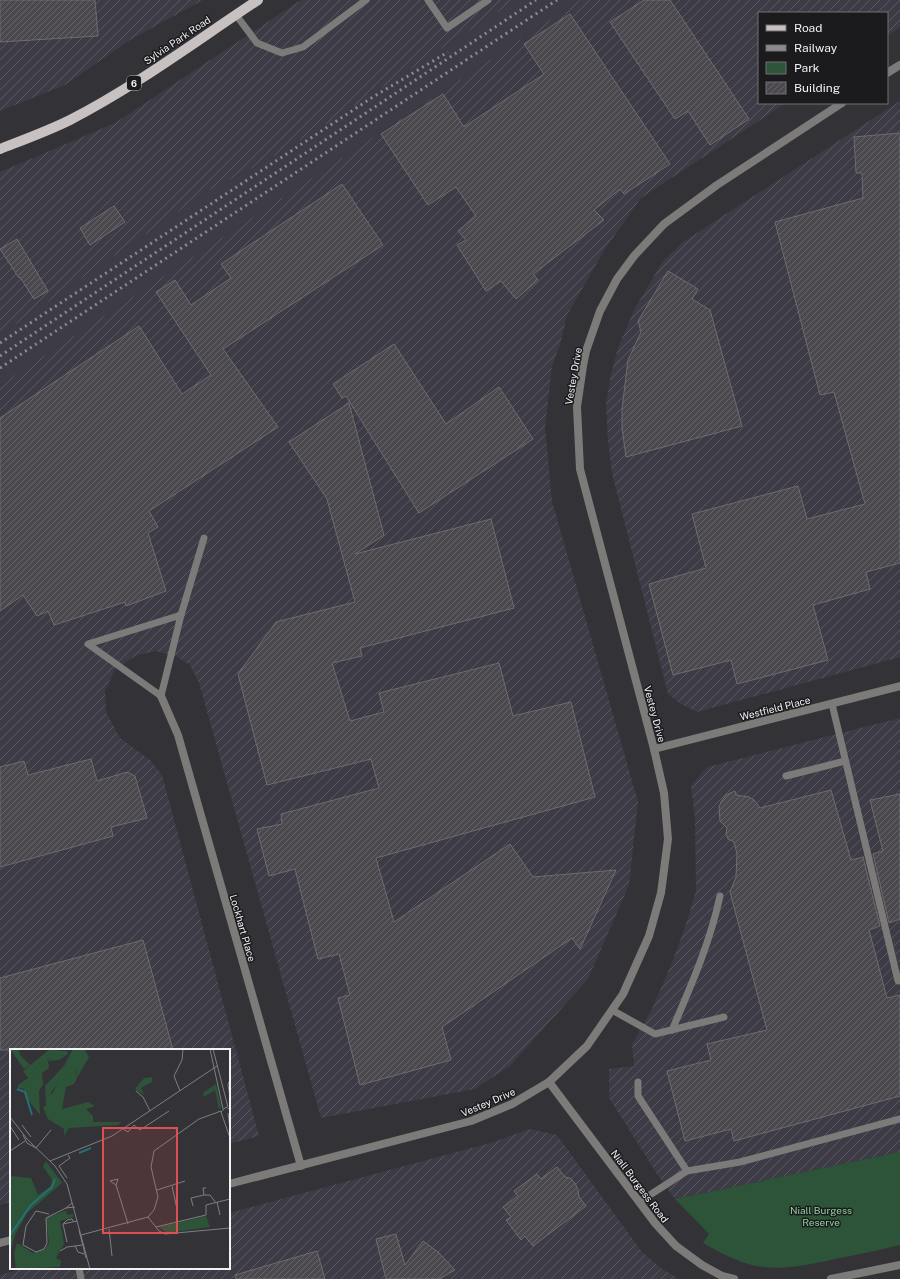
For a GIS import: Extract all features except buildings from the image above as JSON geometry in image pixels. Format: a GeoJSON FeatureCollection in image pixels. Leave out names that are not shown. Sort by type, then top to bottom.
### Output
{"type":"FeatureCollection","features":[{"type":"Feature","properties":{"kind":"main road","name":"Sylvia Park Road"},"geometry":{"type":"LineString","coordinates":[[0,149],[69,120],[102,102],[129,86],[258,0]]}},
{"type":"Feature","properties":{"kind":"street"},"geometry":{"type":"LineString","coordinates":[[888,72],[900,65]]}},
{"type":"Feature","properties":{"kind":"street","name":"Vestey Drive"},"geometry":{"type":"LineString","coordinates":[[230,1184],[471,1121],[512,1104],[549,1082],[587,1046],[623,994],[649,936],[661,893],[668,839],[664,793],[654,750],[580,469],[577,407],[586,351],[600,311],[617,279],[634,256],[664,224],[717,184],[840,104]]}},
{"type":"Feature","properties":{"kind":"street","name":"Westfield Place"},"geometry":{"type":"LineString","coordinates":[[654,750],[900,686]]}},
{"type":"Feature","properties":{"kind":"street","name":"Lockhart Place"},"geometry":{"type":"LineString","coordinates":[[161,696],[178,735],[301,1166]]}},
{"type":"Feature","properties":{"kind":"street","name":"Niall Burgess Road"},"geometry":{"type":"LineString","coordinates":[[549,1082],[655,1223],[676,1246],[702,1265],[722,1276],[734,1279]]}},
{"type":"Feature","properties":{"kind":"street"},"geometry":{"type":"LineString","coordinates":[[0,1243],[10,1240]]}},
{"type":"Feature","properties":{"kind":"street"},"geometry":{"type":"LineString","coordinates":[[831,1279],[900,1265]]}},
{"type":"Feature","properties":{"kind":"lane"},"geometry":{"type":"LineString","coordinates":[[236,15],[257,43],[282,53],[303,47],[366,0]]}},
{"type":"Feature","properties":{"kind":"lane"},"geometry":{"type":"LineString","coordinates":[[428,0],[447,28],[488,0]]}},
{"type":"Feature","properties":{"kind":"lane"},"geometry":{"type":"LineString","coordinates":[[181,615],[88,644],[161,696],[181,615],[204,538]]}},
{"type":"Feature","properties":{"kind":"lane"},"geometry":{"type":"LineString","coordinates":[[832,704],[898,981]]}},
{"type":"Feature","properties":{"kind":"lane"},"geometry":{"type":"LineString","coordinates":[[786,776],[845,761]]}},
{"type":"Feature","properties":{"kind":"lane"},"geometry":{"type":"LineString","coordinates":[[672,1030],[698,970],[709,939],[720,896]]}},
{"type":"Feature","properties":{"kind":"lane"},"geometry":{"type":"LineString","coordinates":[[612,1010],[655,1034],[724,1017]]}},
{"type":"Feature","properties":{"kind":"lane"},"geometry":{"type":"LineString","coordinates":[[638,1082],[638,1096],[687,1171]]}},
{"type":"Feature","properties":{"kind":"lane"},"geometry":{"type":"LineString","coordinates":[[639,1202],[687,1171],[740,1162],[900,1119]]}},
{"type":"Feature","properties":{"kind":"lane"},"geometry":{"type":"LineString","coordinates":[[79,1269],[81,1279]]}},
{"type":"Feature","properties":{"kind":"shaded area"},"geometry":{"type":"Polygon","coordinates":[[[0,0],[203,0],[130,40],[65,85],[0,111],[0,0]]]}},
{"type":"Feature","properties":{"kind":"shaded area"},"geometry":{"type":"Polygon","coordinates":[[[301,0],[516,0],[334,119],[264,162],[208,191],[0,335],[0,172],[115,123],[301,0]]]}},
{"type":"Feature","properties":{"kind":"shaded area"},"geometry":{"type":"Polygon","coordinates":[[[516,0],[580,0],[0,385],[0,335],[208,191],[264,162],[516,0]]]}},
{"type":"Feature","properties":{"kind":"shaded area"},"geometry":{"type":"Polygon","coordinates":[[[580,0],[900,0],[900,27],[888,35],[888,12],[758,12],[758,104],[784,104],[641,198],[605,249],[567,315],[560,345],[552,366],[545,427],[552,501],[638,802],[629,885],[588,979],[510,1066],[475,1089],[321,1118],[199,683],[190,665],[176,656],[155,651],[135,656],[115,669],[105,691],[106,712],[120,738],[150,760],[162,775],[259,1136],[230,1144],[230,1049],[10,1049],[10,1202],[0,1205],[0,385],[580,0]]]}},
{"type":"Feature","properties":{"kind":"shaded area"},"geometry":{"type":"Polygon","coordinates":[[[900,101],[900,657],[697,712],[681,704],[668,694],[612,473],[608,441],[606,404],[611,374],[618,348],[634,310],[663,261],[683,242],[900,101]]]}},
{"type":"Feature","properties":{"kind":"shaded area"},"geometry":{"type":"Polygon","coordinates":[[[900,718],[900,1152],[675,1199],[657,1174],[609,1098],[609,1069],[634,1066],[632,1044],[651,1011],[672,963],[696,891],[695,818],[691,786],[707,767],[900,718]]]}},
{"type":"Feature","properties":{"kind":"shaded area"},"geometry":{"type":"Polygon","coordinates":[[[529,1129],[557,1135],[642,1252],[662,1269],[679,1279],[0,1279],[0,1275],[22,1269],[230,1269],[230,1213],[494,1142],[529,1129]]]}},
{"type":"Feature","properties":{"kind":"green space","name":"Niall Burgess Reserve"},"geometry":{"type":"Polygon","coordinates":[[[900,1152],[900,1245],[862,1253],[809,1264],[777,1268],[756,1266],[742,1262],[703,1243],[709,1234],[675,1199],[900,1152]]]}},
{"type":"Feature","properties":{"kind":"railway"},"geometry":{"type":"LineString","coordinates":[[0,356],[536,0]]}},
{"type":"Feature","properties":{"kind":"railway"},"geometry":{"type":"LineString","coordinates":[[0,368],[557,0]]}},
{"type":"Feature","properties":{"kind":"railway"},"geometry":{"type":"LineString","coordinates":[[0,343],[373,97],[448,52]]}}]}
